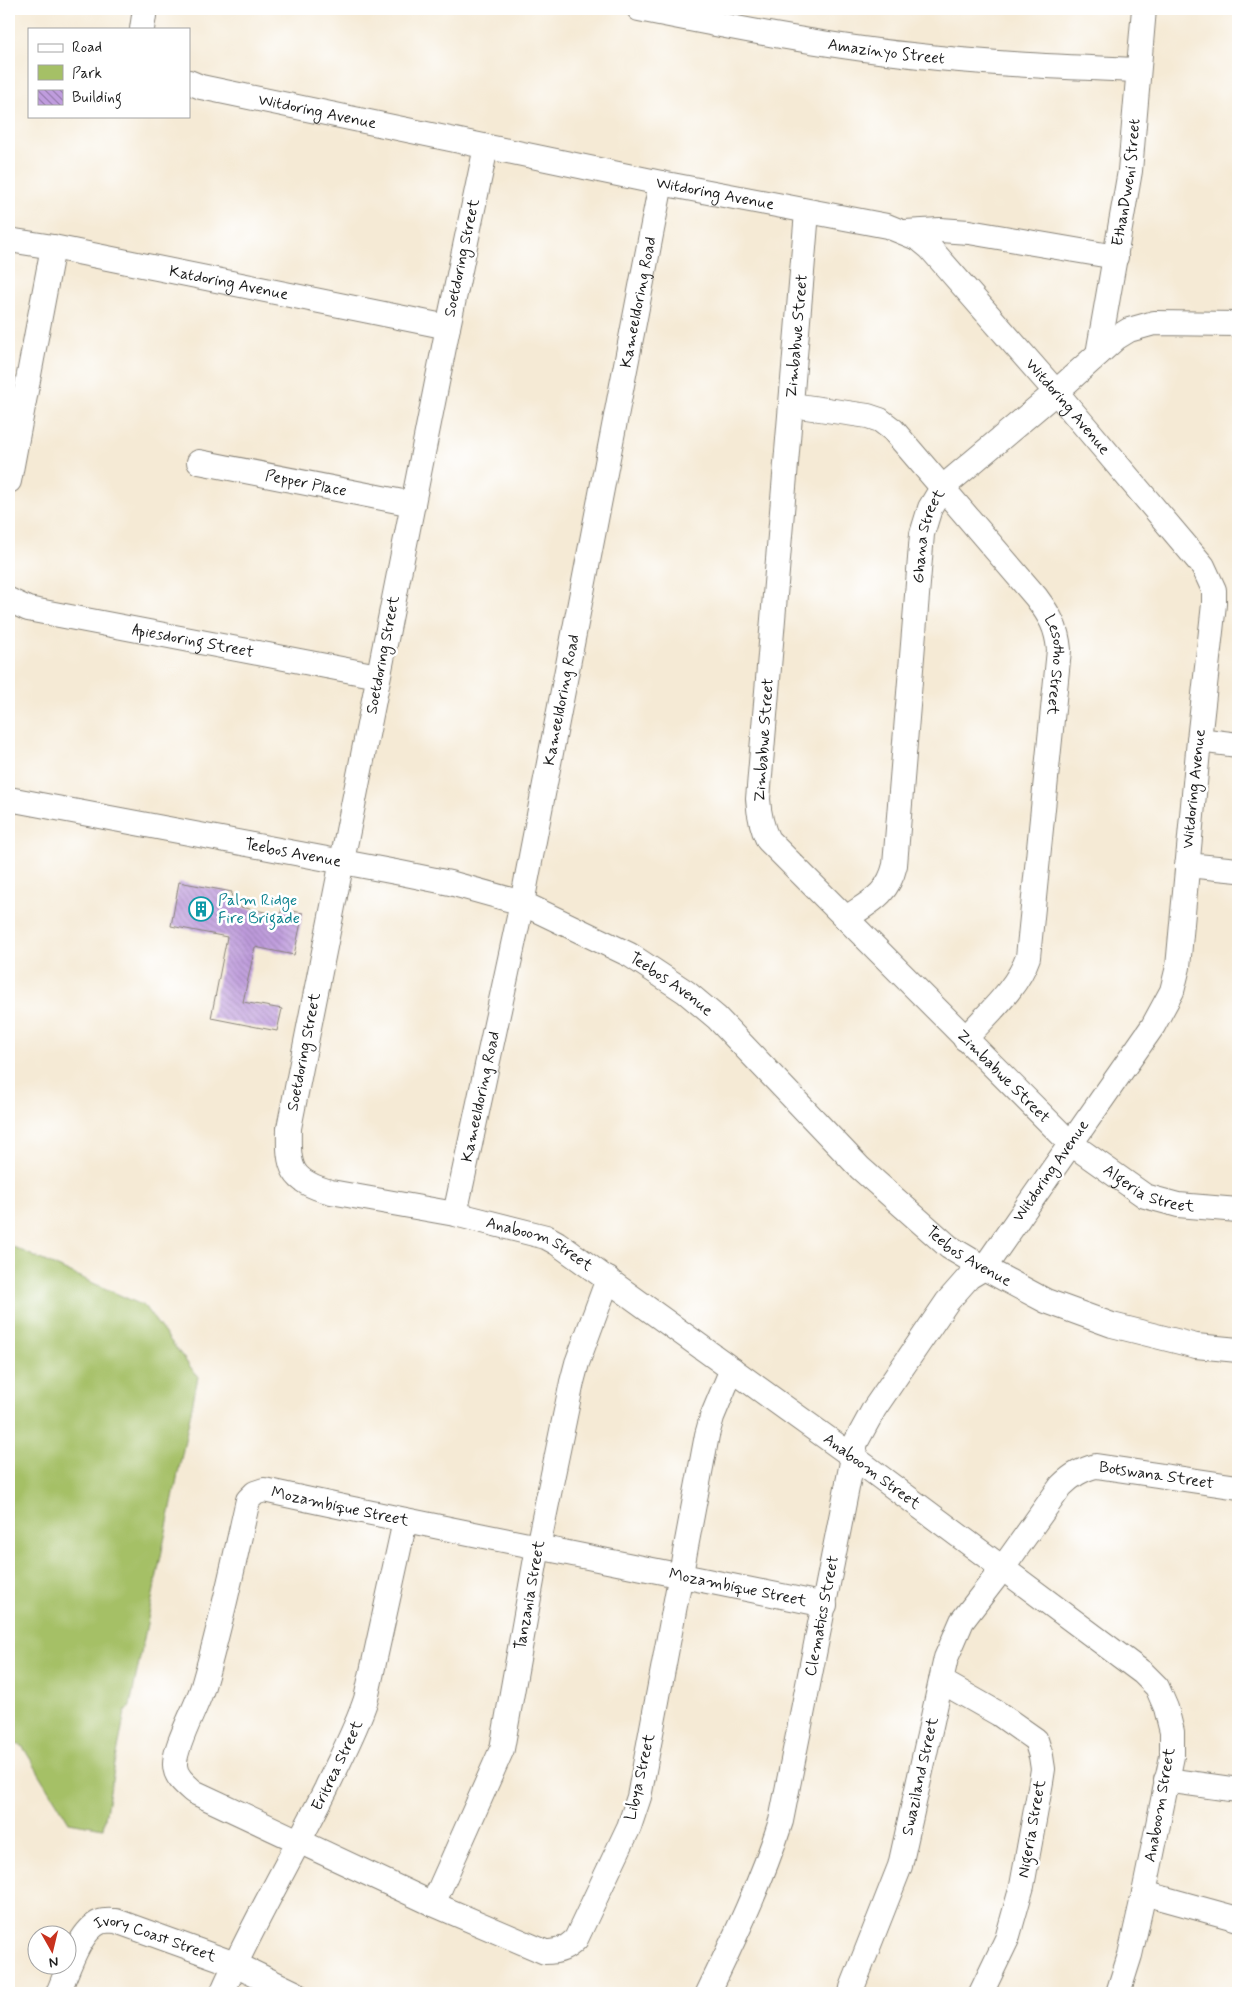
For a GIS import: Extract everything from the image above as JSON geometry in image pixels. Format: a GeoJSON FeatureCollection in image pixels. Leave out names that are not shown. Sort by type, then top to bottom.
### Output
{"type":"FeatureCollection","features":[{"type":"Feature","properties":{"kind":"street"},"geometry":{"type":"LineString","coordinates":[[142,28],[145,9]]}},
{"type":"Feature","properties":{"kind":"street","name":"Amazinyo Street"},"geometry":{"type":"LineString","coordinates":[[639,9],[742,19],[844,47],[994,63],[1138,70]]}},
{"type":"Feature","properties":{"kind":"street","name":"EthanDweni Street"},"geometry":{"type":"LineString","coordinates":[[1098,354],[1130,171],[1144,9]]}},
{"type":"Feature","properties":{"kind":"street","name":"Witdoring Avenue"},"geometry":{"type":"LineString","coordinates":[[190,82],[201,87],[486,147],[807,212],[887,226],[920,239],[1056,392],[1203,566],[1214,590],[1214,604],[1199,740],[1178,967],[1172,991],[1153,1026],[984,1268]]}},
{"type":"Feature","properties":{"kind":"street","name":"Soetdoring Street"},"geometry":{"type":"LineString","coordinates":[[291,1164],[289,1128],[448,327],[486,147]]}},
{"type":"Feature","properties":{"kind":"street","name":"Kameeldoring Road"},"geometry":{"type":"LineString","coordinates":[[454,1214],[522,903],[661,183]]}},
{"type":"Feature","properties":{"kind":"street","name":"Zimbabwe Street"},"geometry":{"type":"LineString","coordinates":[[807,212],[758,799],[759,816],[768,840],[1070,1143]]}},
{"type":"Feature","properties":{"kind":"street"},"geometry":{"type":"LineString","coordinates":[[905,232],[940,230],[969,232],[1116,257]]}},
{"type":"Feature","properties":{"kind":"street","name":"Katdoring Avenue"},"geometry":{"type":"LineString","coordinates":[[9,240],[53,247],[448,327]]}},
{"type":"Feature","properties":{"kind":"street"},"geometry":{"type":"LineString","coordinates":[[9,481],[53,247]]}},
{"type":"Feature","properties":{"kind":"street","name":"Ghana Street"},"geometry":{"type":"LineString","coordinates":[[846,918],[882,892],[892,877],[895,865],[922,534],[930,508],[942,488],[1056,392],[1116,338],[1129,330],[1154,323],[1238,324]]}},
{"type":"Feature","properties":{"kind":"street","name":"Lesotho Street"},"geometry":{"type":"LineString","coordinates":[[792,404],[849,412],[880,420],[893,430],[1036,597],[1050,616],[1058,634],[1059,650],[1028,957],[1024,970],[1017,981],[965,1039]]}},
{"type":"Feature","properties":{"kind":"street","name":"Pepper Place"},"geometry":{"type":"LineString","coordinates":[[199,462],[413,504]]}},
{"type":"Feature","properties":{"kind":"street","name":"Apiesdoring Street"},"geometry":{"type":"LineString","coordinates":[[9,600],[28,609],[378,676]]}},
{"type":"Feature","properties":{"kind":"street"},"geometry":{"type":"LineString","coordinates":[[1199,740],[1238,745]]}},
{"type":"Feature","properties":{"kind":"street","name":"Teebos Avenue"},"geometry":{"type":"LineString","coordinates":[[9,799],[450,883],[522,903],[630,955],[686,992],[717,1018],[860,1168],[949,1247],[1046,1301],[1112,1325],[1196,1346],[1238,1350]]}},
{"type":"Feature","properties":{"kind":"street"},"geometry":{"type":"LineString","coordinates":[[1187,865],[1238,870]]}},
{"type":"Feature","properties":{"kind":"street","name":"Algeria Street"},"geometry":{"type":"LineString","coordinates":[[1070,1143],[1145,1196],[1178,1206],[1238,1210]]}},
{"type":"Feature","properties":{"kind":"street","name":"Anaboom Street"},"geometry":{"type":"LineString","coordinates":[[291,1164],[295,1174],[316,1188],[454,1214],[546,1237],[608,1279],[852,1456],[1143,1673],[1157,1687],[1166,1708],[1172,1732],[1172,1756],[1130,1955],[1118,1993]]}},
{"type":"Feature","properties":{"kind":"street","name":"Clematics Street"},"geometry":{"type":"LineString","coordinates":[[708,1993],[739,1930],[781,1821],[856,1442],[874,1409],[947,1302],[968,1277],[984,1268]]}},
{"type":"Feature","properties":{"kind":"street","name":"Tanzania Street"},"geometry":{"type":"LineString","coordinates":[[433,1904],[502,1749],[538,1547],[572,1382],[608,1279]]}},
{"type":"Feature","properties":{"kind":"street","name":"Libya Street"},"geometry":{"type":"LineString","coordinates":[[300,1842],[433,1904],[546,1952],[556,1952],[567,1948],[576,1939],[629,1827],[639,1798],[708,1435],[712,1417],[732,1369]]}},
{"type":"Feature","properties":{"kind":"street","name":"Botswana Street"},"geometry":{"type":"LineString","coordinates":[[1002,1569],[1061,1486],[1069,1477],[1082,1469],[1096,1466],[1238,1487]]}},
{"type":"Feature","properties":{"kind":"street","name":"Mozambique Street"},"geometry":{"type":"LineString","coordinates":[[300,1842],[194,1792],[184,1784],[175,1767],[176,1754],[202,1688],[210,1661],[248,1500],[255,1493],[264,1490],[405,1521],[825,1605]]}},
{"type":"Feature","properties":{"kind":"street","name":"Eritrea Street"},"geometry":{"type":"LineString","coordinates":[[222,1993],[235,1964],[300,1842],[359,1720],[366,1698],[405,1521]]}},
{"type":"Feature","properties":{"kind":"street","name":"Swaziland Street"},"geometry":{"type":"LineString","coordinates":[[852,1993],[854,1982],[900,1866],[946,1658],[962,1621],[1002,1569]]}},
{"type":"Feature","properties":{"kind":"street","name":"Nigeria Street"},"geometry":{"type":"LineString","coordinates":[[941,1682],[999,1714],[1036,1740],[1041,1756],[1041,1782],[1022,1886],[1007,1939],[981,1993]]}},
{"type":"Feature","properties":{"kind":"street"},"geometry":{"type":"LineString","coordinates":[[1166,1780],[1238,1790]]}},
{"type":"Feature","properties":{"kind":"street"},"geometry":{"type":"LineString","coordinates":[[1144,1893],[1238,1919]]}},
{"type":"Feature","properties":{"kind":"street","name":"Ivory Coast Street"},"geometry":{"type":"LineString","coordinates":[[58,1993],[84,1936],[91,1927],[102,1921],[116,1921],[235,1964],[295,1993]]}},
{"type":"Feature","properties":{"kind":"green space"},"geometry":{"type":"Polygon","coordinates":[[[9,1245],[144,1306],[198,1377],[130,1706],[125,1712],[103,1828],[69,1822],[23,1747],[9,1741],[9,1245]]]}},
{"type":"Feature","properties":{"kind":"building"},"geometry":{"type":"Polygon","coordinates":[[[179,882],[232,892],[230,905],[280,915],[282,909],[303,913],[294,955],[255,947],[243,1002],[282,1009],[277,1031],[211,1018],[227,937],[171,926],[179,882]]]}},
{"type":"Feature","properties":{"kind":"place","name":"Palm Ridge Fire Brigade"},"geometry":{"type":"Point","coordinates":[201,909]}}]}
